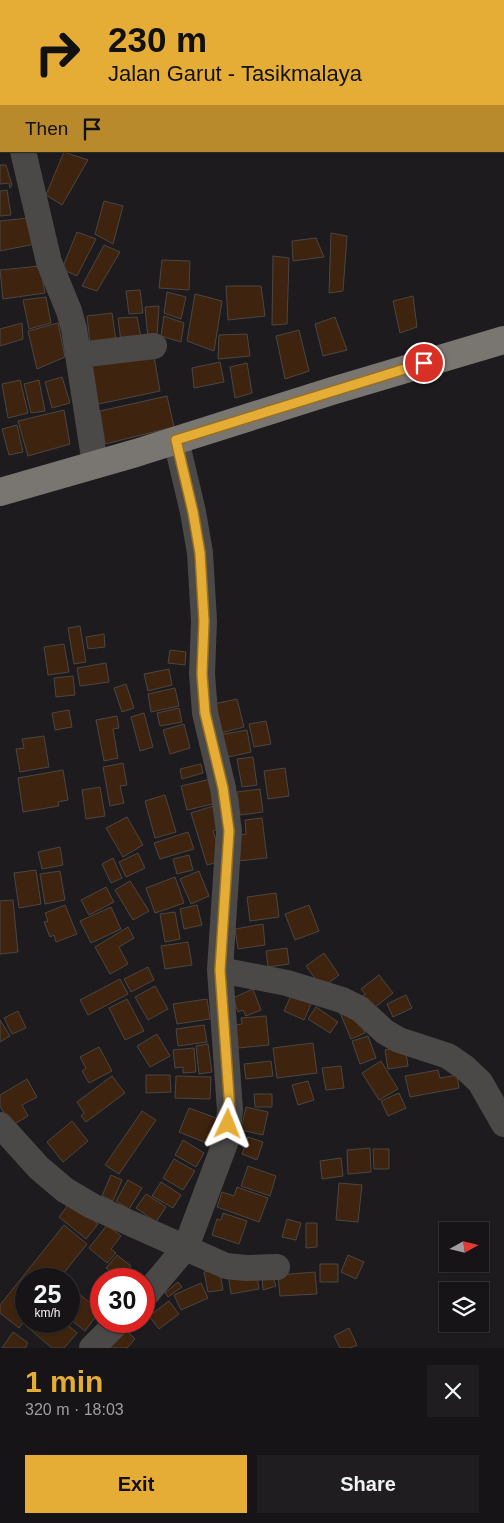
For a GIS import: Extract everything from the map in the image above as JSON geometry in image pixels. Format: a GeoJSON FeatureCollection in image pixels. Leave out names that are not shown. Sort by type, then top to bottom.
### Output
{"type":"FeatureCollection","features":[{"type":"Feature","properties":{"kind":"main road"},"geometry":{"type":"LineString","coordinates":[[0,492],[176,440],[332,390],[504,340]]}},
{"type":"Feature","properties":{"kind":"street"},"geometry":{"type":"LineString","coordinates":[[23,152],[49,262],[70,311],[79,355],[95,464]]}},
{"type":"Feature","properties":{"kind":"street"},"geometry":{"type":"LineString","coordinates":[[79,355],[154,346]]}},
{"type":"Feature","properties":{"kind":"street"},"geometry":{"type":"LineString","coordinates":[[155,1284],[186,1247],[227,1138],[230,1110],[220,970],[229,831],[223,788],[205,713],[202,674],[204,621],[200,553],[193,512],[176,440]]}},
{"type":"Feature","properties":{"kind":"street"},"geometry":{"type":"LineString","coordinates":[[220,970],[286,983],[342,1000],[360,1010],[385,1032],[399,1040],[448,1056],[464,1067],[480,1082],[504,1124]]}},
{"type":"Feature","properties":{"kind":"street"},"geometry":{"type":"LineString","coordinates":[[0,1125],[39,1168],[65,1190],[92,1206],[226,1266],[246,1268],[277,1267]]}},
{"type":"Feature","properties":{"kind":"street"},"geometry":{"type":"LineString","coordinates":[[92,1348],[107,1333]]}},
{"type":"Feature","properties":{"kind":"building"},"geometry":{"type":"Polygon","coordinates":[[[64,152],[88,160],[62,205],[46,195],[64,152]]]}},
{"type":"Feature","properties":{"kind":"building"},"geometry":{"type":"Polygon","coordinates":[[[0,165],[6,165],[12,185],[10,188],[9,183],[0,184],[0,165]]]}},
{"type":"Feature","properties":{"kind":"building"},"geometry":{"type":"Polygon","coordinates":[[[7,190],[11,215],[0,216],[0,191],[7,190]]]}},
{"type":"Feature","properties":{"kind":"building"},"geometry":{"type":"Polygon","coordinates":[[[104,201],[123,206],[113,244],[95,234],[104,201]]]}},
{"type":"Feature","properties":{"kind":"building"},"geometry":{"type":"Polygon","coordinates":[[[28,218],[35,244],[0,251],[0,221],[28,218]]]}},
{"type":"Feature","properties":{"kind":"building"},"geometry":{"type":"Polygon","coordinates":[[[77,232],[96,239],[77,276],[62,269],[77,232]]]}},
{"type":"Feature","properties":{"kind":"building"},"geometry":{"type":"Polygon","coordinates":[[[331,233],[347,236],[343,291],[329,293],[331,233]]]}},
{"type":"Feature","properties":{"kind":"building"},"geometry":{"type":"Polygon","coordinates":[[[316,238],[324,257],[293,261],[292,241],[316,238]]]}},
{"type":"Feature","properties":{"kind":"building"},"geometry":{"type":"Polygon","coordinates":[[[104,245],[120,252],[97,291],[82,286],[104,245]]]}},
{"type":"Feature","properties":{"kind":"building"},"geometry":{"type":"Polygon","coordinates":[[[273,256],[289,258],[287,324],[272,325],[273,256]]]}},
{"type":"Feature","properties":{"kind":"building"},"geometry":{"type":"Polygon","coordinates":[[[162,260],[190,261],[189,290],[159,288],[162,260]]]}},
{"type":"Feature","properties":{"kind":"building"},"geometry":{"type":"Polygon","coordinates":[[[40,266],[45,293],[3,299],[0,270],[40,266]]]}},
{"type":"Feature","properties":{"kind":"building"},"geometry":{"type":"Polygon","coordinates":[[[226,286],[261,286],[265,316],[228,320],[226,286]]]}},
{"type":"Feature","properties":{"kind":"building"},"geometry":{"type":"Polygon","coordinates":[[[140,290],[143,313],[129,314],[126,291],[140,290]]]}},
{"type":"Feature","properties":{"kind":"building"},"geometry":{"type":"Polygon","coordinates":[[[167,292],[186,297],[181,319],[164,313],[167,292]]]}},
{"type":"Feature","properties":{"kind":"building"},"geometry":{"type":"Polygon","coordinates":[[[195,294],[222,301],[214,351],[187,341],[195,294]]]}},
{"type":"Feature","properties":{"kind":"building"},"geometry":{"type":"Polygon","coordinates":[[[413,296],[417,327],[400,333],[393,301],[413,296]]]}},
{"type":"Feature","properties":{"kind":"building"},"geometry":{"type":"Polygon","coordinates":[[[46,297],[51,323],[29,329],[23,300],[46,297]]]}},
{"type":"Feature","properties":{"kind":"building"},"geometry":{"type":"Polygon","coordinates":[[[159,306],[157,336],[148,339],[145,307],[159,306]]]}},
{"type":"Feature","properties":{"kind":"building"},"geometry":{"type":"Polygon","coordinates":[[[112,313],[116,340],[90,343],[87,316],[112,313]]]}},
{"type":"Feature","properties":{"kind":"building"},"geometry":{"type":"Polygon","coordinates":[[[164,316],[184,323],[181,342],[161,336],[164,316]]]}},
{"type":"Feature","properties":{"kind":"building"},"geometry":{"type":"Polygon","coordinates":[[[137,317],[141,338],[121,342],[118,318],[137,317]]]}},
{"type":"Feature","properties":{"kind":"building"},"geometry":{"type":"Polygon","coordinates":[[[335,317],[347,350],[323,356],[315,324],[335,317]]]}},
{"type":"Feature","properties":{"kind":"building"},"geometry":{"type":"Polygon","coordinates":[[[22,323],[23,339],[0,346],[0,329],[22,323]]]}},
{"type":"Feature","properties":{"kind":"building"},"geometry":{"type":"Polygon","coordinates":[[[58,323],[65,357],[37,369],[28,331],[58,323]]]}},
{"type":"Feature","properties":{"kind":"building"},"geometry":{"type":"Polygon","coordinates":[[[299,330],[309,371],[285,379],[276,336],[299,330]]]}},
{"type":"Feature","properties":{"kind":"building"},"geometry":{"type":"Polygon","coordinates":[[[247,334],[250,356],[218,359],[219,335],[247,334]]]}},
{"type":"Feature","properties":{"kind":"building"},"geometry":{"type":"Polygon","coordinates":[[[154,356],[160,391],[94,405],[90,365],[154,356]]]}},
{"type":"Feature","properties":{"kind":"building"},"geometry":{"type":"Polygon","coordinates":[[[220,362],[224,382],[194,388],[192,368],[220,362]]]}},
{"type":"Feature","properties":{"kind":"building"},"geometry":{"type":"Polygon","coordinates":[[[247,363],[252,393],[235,398],[230,367],[247,363]]]}},
{"type":"Feature","properties":{"kind":"building"},"geometry":{"type":"Polygon","coordinates":[[[62,377],[70,403],[52,408],[45,382],[62,377]]]}},
{"type":"Feature","properties":{"kind":"building"},"geometry":{"type":"Polygon","coordinates":[[[20,380],[28,413],[8,418],[2,384],[20,380]]]}},
{"type":"Feature","properties":{"kind":"building"},"geometry":{"type":"Polygon","coordinates":[[[39,380],[45,411],[31,413],[24,384],[39,380]]]}},
{"type":"Feature","properties":{"kind":"building"},"geometry":{"type":"Polygon","coordinates":[[[167,396],[174,427],[105,444],[100,411],[167,396]]]}},
{"type":"Feature","properties":{"kind":"building"},"geometry":{"type":"Polygon","coordinates":[[[64,410],[70,444],[28,456],[18,421],[64,410]]]}},
{"type":"Feature","properties":{"kind":"building"},"geometry":{"type":"Polygon","coordinates":[[[17,425],[23,452],[9,455],[2,429],[17,425]]]}},
{"type":"Feature","properties":{"kind":"building"},"geometry":{"type":"Polygon","coordinates":[[[80,626],[86,662],[74,664],[68,628],[80,626]]]}},
{"type":"Feature","properties":{"kind":"building"},"geometry":{"type":"Polygon","coordinates":[[[104,634],[105,647],[88,649],[86,637],[104,634]]]}},
{"type":"Feature","properties":{"kind":"building"},"geometry":{"type":"Polygon","coordinates":[[[64,644],[69,672],[48,675],[44,647],[64,644]]]}},
{"type":"Feature","properties":{"kind":"building"},"geometry":{"type":"Polygon","coordinates":[[[170,650],[186,652],[185,665],[168,663],[170,650]]]}},
{"type":"Feature","properties":{"kind":"building"},"geometry":{"type":"Polygon","coordinates":[[[106,663],[109,682],[80,686],[77,668],[106,663]]]}},
{"type":"Feature","properties":{"kind":"building"},"geometry":{"type":"Polygon","coordinates":[[[169,669],[172,685],[148,691],[144,674],[169,669]]]}},
{"type":"Feature","properties":{"kind":"building"},"geometry":{"type":"Polygon","coordinates":[[[73,676],[75,695],[56,697],[54,678],[73,676]]]}},
{"type":"Feature","properties":{"kind":"building"},"geometry":{"type":"Polygon","coordinates":[[[126,684],[134,708],[122,712],[114,688],[126,684]]]}},
{"type":"Feature","properties":{"kind":"building"},"geometry":{"type":"Polygon","coordinates":[[[175,688],[179,706],[151,712],[148,694],[175,688]]]}},
{"type":"Feature","properties":{"kind":"building"},"geometry":{"type":"Polygon","coordinates":[[[237,699],[244,727],[221,733],[214,704],[237,699]]]}},
{"type":"Feature","properties":{"kind":"building"},"geometry":{"type":"Polygon","coordinates":[[[179,708],[182,722],[160,726],[157,713],[179,708]]]}},
{"type":"Feature","properties":{"kind":"building"},"geometry":{"type":"Polygon","coordinates":[[[69,710],[72,727],[55,730],[52,713],[69,710]]]}},
{"type":"Feature","properties":{"kind":"building"},"geometry":{"type":"Polygon","coordinates":[[[144,713],[153,747],[140,751],[131,717],[144,713]]]}},
{"type":"Feature","properties":{"kind":"building"},"geometry":{"type":"Polygon","coordinates":[[[117,716],[119,728],[113,729],[118,758],[104,761],[96,720],[117,716]]]}},
{"type":"Feature","properties":{"kind":"building"},"geometry":{"type":"Polygon","coordinates":[[[266,721],[271,744],[254,747],[249,724],[266,721]]]}},
{"type":"Feature","properties":{"kind":"building"},"geometry":{"type":"Polygon","coordinates":[[[184,724],[190,748],[170,754],[163,730],[184,724]]]}},
{"type":"Feature","properties":{"kind":"building"},"geometry":{"type":"Polygon","coordinates":[[[247,730],[251,752],[224,758],[219,735],[247,730]]]}},
{"type":"Feature","properties":{"kind":"building"},"geometry":{"type":"Polygon","coordinates":[[[44,736],[49,767],[20,772],[16,749],[24,748],[22,739],[44,736]]]}},
{"type":"Feature","properties":{"kind":"building"},"geometry":{"type":"Polygon","coordinates":[[[253,757],[257,785],[242,787],[237,759],[253,757]]]}},
{"type":"Feature","properties":{"kind":"building"},"geometry":{"type":"Polygon","coordinates":[[[123,763],[127,785],[120,786],[124,803],[110,806],[103,767],[123,763]]]}},
{"type":"Feature","properties":{"kind":"building"},"geometry":{"type":"Polygon","coordinates":[[[201,764],[203,773],[182,779],[180,769],[201,764]]]}},
{"type":"Feature","properties":{"kind":"building"},"geometry":{"type":"Polygon","coordinates":[[[285,768],[289,796],[268,799],[264,771],[285,768]]]}},
{"type":"Feature","properties":{"kind":"building"},"geometry":{"type":"Polygon","coordinates":[[[63,770],[68,800],[58,802],[59,806],[23,812],[18,778],[63,770]]]}},
{"type":"Feature","properties":{"kind":"building"},"geometry":{"type":"Polygon","coordinates":[[[211,779],[217,803],[187,810],[181,786],[211,779]]]}},
{"type":"Feature","properties":{"kind":"building"},"geometry":{"type":"Polygon","coordinates":[[[100,787],[105,816],[86,819],[82,790],[100,787]]]}},
{"type":"Feature","properties":{"kind":"building"},"geometry":{"type":"Polygon","coordinates":[[[260,789],[263,812],[240,815],[237,792],[260,789]]]}},
{"type":"Feature","properties":{"kind":"building"},"geometry":{"type":"Polygon","coordinates":[[[165,795],[176,832],[155,838],[145,801],[165,795]]]}},
{"type":"Feature","properties":{"kind":"building"},"geometry":{"type":"Polygon","coordinates":[[[213,806],[219,829],[213,831],[222,861],[207,865],[191,813],[213,806]]]}},
{"type":"Feature","properties":{"kind":"building"},"geometry":{"type":"Polygon","coordinates":[[[127,817],[143,845],[123,857],[106,828],[127,817]]]}},
{"type":"Feature","properties":{"kind":"building"},"geometry":{"type":"Polygon","coordinates":[[[262,818],[267,858],[238,861],[235,836],[246,834],[245,820],[262,818]]]}},
{"type":"Feature","properties":{"kind":"building"},"geometry":{"type":"Polygon","coordinates":[[[188,832],[194,849],[160,859],[154,843],[188,832]]]}},
{"type":"Feature","properties":{"kind":"building"},"geometry":{"type":"Polygon","coordinates":[[[60,847],[63,865],[42,869],[38,852],[60,847]]]}},
{"type":"Feature","properties":{"kind":"building"},"geometry":{"type":"Polygon","coordinates":[[[138,853],[145,868],[126,877],[119,862],[138,853]]]}},
{"type":"Feature","properties":{"kind":"building"},"geometry":{"type":"Polygon","coordinates":[[[189,855],[193,870],[177,874],[173,859],[189,855]]]}},
{"type":"Feature","properties":{"kind":"building"},"geometry":{"type":"Polygon","coordinates":[[[113,858],[122,878],[111,883],[102,864],[113,858]]]}},
{"type":"Feature","properties":{"kind":"building"},"geometry":{"type":"Polygon","coordinates":[[[36,870],[41,904],[19,908],[14,873],[36,870]]]}},
{"type":"Feature","properties":{"kind":"building"},"geometry":{"type":"Polygon","coordinates":[[[60,871],[65,900],[45,904],[40,874],[60,871]]]}},
{"type":"Feature","properties":{"kind":"building"},"geometry":{"type":"Polygon","coordinates":[[[199,871],[209,896],[191,904],[180,879],[199,871]]]}},
{"type":"Feature","properties":{"kind":"building"},"geometry":{"type":"Polygon","coordinates":[[[175,877],[184,903],[155,913],[146,888],[175,877]]]}},
{"type":"Feature","properties":{"kind":"building"},"geometry":{"type":"Polygon","coordinates":[[[130,881],[149,911],[133,920],[115,890],[130,881]]]}},
{"type":"Feature","properties":{"kind":"building"},"geometry":{"type":"Polygon","coordinates":[[[106,887],[114,902],[89,915],[81,900],[106,887]]]}},
{"type":"Feature","properties":{"kind":"building"},"geometry":{"type":"Polygon","coordinates":[[[276,893],[279,917],[250,921],[247,897],[276,893]]]}},
{"type":"Feature","properties":{"kind":"building"},"geometry":{"type":"Polygon","coordinates":[[[13,900],[18,952],[0,954],[0,901],[13,900]]]}},
{"type":"Feature","properties":{"kind":"building"},"geometry":{"type":"Polygon","coordinates":[[[65,905],[77,934],[56,942],[54,935],[50,937],[44,922],[48,921],[45,913],[65,905]]]}},
{"type":"Feature","properties":{"kind":"building"},"geometry":{"type":"Polygon","coordinates":[[[197,905],[202,925],[184,929],[180,909],[197,905]]]}},
{"type":"Feature","properties":{"kind":"building"},"geometry":{"type":"Polygon","coordinates":[[[309,905],[319,931],[295,940],[285,914],[309,905]]]}},
{"type":"Feature","properties":{"kind":"building"},"geometry":{"type":"Polygon","coordinates":[[[111,907],[121,929],[91,943],[80,921],[111,907]]]}},
{"type":"Feature","properties":{"kind":"building"},"geometry":{"type":"Polygon","coordinates":[[[175,912],[180,939],[165,942],[160,914],[175,912]]]}},
{"type":"Feature","properties":{"kind":"building"},"geometry":{"type":"Polygon","coordinates":[[[263,924],[265,945],[238,949],[235,929],[263,924]]]}},
{"type":"Feature","properties":{"kind":"building"},"geometry":{"type":"Polygon","coordinates":[[[128,927],[134,938],[119,947],[128,964],[110,974],[95,947],[128,927]]]}},
{"type":"Feature","properties":{"kind":"building"},"geometry":{"type":"Polygon","coordinates":[[[188,942],[192,965],[165,969],[161,946],[188,942]]]}},
{"type":"Feature","properties":{"kind":"building"},"geometry":{"type":"Polygon","coordinates":[[[287,948],[289,964],[268,967],[266,951],[287,948]]]}},
{"type":"Feature","properties":{"kind":"building"},"geometry":{"type":"Polygon","coordinates":[[[324,953],[339,975],[322,988],[306,966],[324,953]]]}},
{"type":"Feature","properties":{"kind":"building"},"geometry":{"type":"Polygon","coordinates":[[[148,967],[154,980],[131,992],[124,979],[148,967]]]}},
{"type":"Feature","properties":{"kind":"building"},"geometry":{"type":"Polygon","coordinates":[[[379,975],[393,993],[369,1012],[359,999],[365,994],[361,989],[379,975]]]}},
{"type":"Feature","properties":{"kind":"building"},"geometry":{"type":"Polygon","coordinates":[[[120,979],[128,994],[88,1015],[80,1000],[120,979]]]}},
{"type":"Feature","properties":{"kind":"building"},"geometry":{"type":"Polygon","coordinates":[[[155,986],[168,1009],[148,1020],[135,997],[155,986]]]}},
{"type":"Feature","properties":{"kind":"building"},"geometry":{"type":"Polygon","coordinates":[[[253,989],[261,1010],[246,1016],[243,1010],[238,1012],[233,998],[253,989]]]}},
{"type":"Feature","properties":{"kind":"building"},"geometry":{"type":"Polygon","coordinates":[[[292,993],[312,1002],[304,1020],[284,1011],[292,993]]]}},
{"type":"Feature","properties":{"kind":"building"},"geometry":{"type":"Polygon","coordinates":[[[406,995],[412,1008],[393,1017],[387,1004],[406,995]]]}},
{"type":"Feature","properties":{"kind":"building"},"geometry":{"type":"Polygon","coordinates":[[[127,999],[144,1031],[125,1040],[109,1008],[127,999]]]}},
{"type":"Feature","properties":{"kind":"building"},"geometry":{"type":"Polygon","coordinates":[[[207,999],[210,1019],[177,1024],[173,1004],[207,999]]]}},
{"type":"Feature","properties":{"kind":"building"},"geometry":{"type":"Polygon","coordinates":[[[316,1007],[338,1022],[330,1033],[308,1019],[316,1007]]]}},
{"type":"Feature","properties":{"kind":"building"},"geometry":{"type":"Polygon","coordinates":[[[353,1007],[365,1033],[351,1039],[340,1013],[353,1007]]]}},
{"type":"Feature","properties":{"kind":"building"},"geometry":{"type":"Polygon","coordinates":[[[18,1011],[26,1028],[12,1034],[4,1018],[18,1011]]]}},
{"type":"Feature","properties":{"kind":"building"},"geometry":{"type":"Polygon","coordinates":[[[266,1016],[269,1045],[238,1048],[235,1025],[242,1024],[241,1018],[266,1016]]]}},
{"type":"Feature","properties":{"kind":"building"},"geometry":{"type":"Polygon","coordinates":[[[0,1020],[10,1036],[0,1042],[0,1020]]]}},
{"type":"Feature","properties":{"kind":"building"},"geometry":{"type":"Polygon","coordinates":[[[204,1025],[207,1042],[178,1046],[176,1029],[204,1025]]]}},
{"type":"Feature","properties":{"kind":"building"},"geometry":{"type":"Polygon","coordinates":[[[157,1034],[170,1056],[150,1067],[137,1046],[157,1034]]]}},
{"type":"Feature","properties":{"kind":"building"},"geometry":{"type":"Polygon","coordinates":[[[368,1036],[376,1058],[360,1064],[352,1041],[368,1036]]]}},
{"type":"Feature","properties":{"kind":"building"},"geometry":{"type":"Polygon","coordinates":[[[313,1043],[317,1073],[277,1078],[273,1048],[313,1043]]]}},
{"type":"Feature","properties":{"kind":"building"},"geometry":{"type":"Polygon","coordinates":[[[208,1044],[212,1072],[199,1074],[196,1046],[208,1044]]]}},
{"type":"Feature","properties":{"kind":"building"},"geometry":{"type":"Polygon","coordinates":[[[405,1046],[408,1066],[388,1069],[385,1050],[405,1046]]]}},
{"type":"Feature","properties":{"kind":"building"},"geometry":{"type":"Polygon","coordinates":[[[99,1047],[112,1071],[89,1083],[82,1071],[86,1068],[80,1057],[99,1047]]]}},
{"type":"Feature","properties":{"kind":"building"},"geometry":{"type":"Polygon","coordinates":[[[194,1048],[196,1072],[183,1073],[183,1067],[175,1068],[173,1050],[194,1048]]]}},
{"type":"Feature","properties":{"kind":"building"},"geometry":{"type":"Polygon","coordinates":[[[271,1061],[273,1076],[246,1079],[244,1064],[271,1061]]]}},
{"type":"Feature","properties":{"kind":"building"},"geometry":{"type":"Polygon","coordinates":[[[381,1061],[398,1089],[379,1100],[362,1073],[381,1061]]]}},
{"type":"Feature","properties":{"kind":"building"},"geometry":{"type":"Polygon","coordinates":[[[341,1066],[344,1088],[326,1090],[322,1068],[341,1066]]]}},
{"type":"Feature","properties":{"kind":"building"},"geometry":{"type":"Polygon","coordinates":[[[438,1070],[440,1078],[457,1075],[459,1088],[410,1097],[405,1076],[438,1070]]]}},
{"type":"Feature","properties":{"kind":"building"},"geometry":{"type":"Polygon","coordinates":[[[146,1075],[170,1075],[171,1092],[146,1093],[146,1075]]]}},
{"type":"Feature","properties":{"kind":"building"},"geometry":{"type":"Polygon","coordinates":[[[112,1076],[125,1093],[86,1122],[81,1116],[84,1113],[77,1102],[112,1076]]]}},
{"type":"Feature","properties":{"kind":"building"},"geometry":{"type":"Polygon","coordinates":[[[176,1076],[211,1077],[210,1099],[175,1098],[176,1076]]]}},
{"type":"Feature","properties":{"kind":"building"},"geometry":{"type":"Polygon","coordinates":[[[27,1079],[37,1097],[22,1105],[28,1116],[11,1126],[0,1106],[0,1095],[27,1079]]]}},
{"type":"Feature","properties":{"kind":"building"},"geometry":{"type":"Polygon","coordinates":[[[308,1081],[314,1100],[298,1105],[292,1085],[308,1081]]]}},
{"type":"Feature","properties":{"kind":"building"},"geometry":{"type":"Polygon","coordinates":[[[399,1093],[406,1108],[388,1116],[381,1101],[399,1093]]]}},
{"type":"Feature","properties":{"kind":"building"},"geometry":{"type":"Polygon","coordinates":[[[254,1094],[272,1094],[272,1107],[255,1107],[254,1094]]]}},
{"type":"Feature","properties":{"kind":"building"},"geometry":{"type":"Polygon","coordinates":[[[246,1107],[268,1112],[263,1135],[241,1130],[246,1107]]]}},
{"type":"Feature","properties":{"kind":"building"},"geometry":{"type":"Polygon","coordinates":[[[189,1108],[219,1119],[209,1144],[179,1132],[189,1108]]]}},
{"type":"Feature","properties":{"kind":"building"},"geometry":{"type":"Polygon","coordinates":[[[142,1111],[156,1120],[119,1174],[105,1165],[142,1111]]]}},
{"type":"Feature","properties":{"kind":"building"},"geometry":{"type":"Polygon","coordinates":[[[72,1121],[88,1141],[63,1162],[47,1142],[72,1121]]]}},
{"type":"Feature","properties":{"kind":"building"},"geometry":{"type":"Polygon","coordinates":[[[248,1137],[263,1142],[257,1160],[242,1154],[248,1137]]]}},
{"type":"Feature","properties":{"kind":"building"},"geometry":{"type":"Polygon","coordinates":[[[183,1140],[204,1153],[196,1167],[175,1155],[183,1140]]]}},
{"type":"Feature","properties":{"kind":"building"},"geometry":{"type":"Polygon","coordinates":[[[370,1148],[371,1172],[348,1174],[347,1150],[370,1148]]]}},
{"type":"Feature","properties":{"kind":"building"},"geometry":{"type":"Polygon","coordinates":[[[373,1149],[389,1149],[389,1169],[374,1169],[373,1149]]]}},
{"type":"Feature","properties":{"kind":"building"},"geometry":{"type":"Polygon","coordinates":[[[341,1158],[343,1176],[322,1179],[320,1161],[341,1158]]]}},
{"type":"Feature","properties":{"kind":"building"},"geometry":{"type":"Polygon","coordinates":[[[174,1159],[195,1171],[183,1190],[163,1178],[174,1159]]]}},
{"type":"Feature","properties":{"kind":"building"},"geometry":{"type":"Polygon","coordinates":[[[248,1166],[276,1176],[270,1196],[241,1186],[248,1166]]]}},
{"type":"Feature","properties":{"kind":"building"},"geometry":{"type":"Polygon","coordinates":[[[111,1175],[122,1180],[113,1201],[102,1196],[111,1175]]]}},
{"type":"Feature","properties":{"kind":"building"},"geometry":{"type":"Polygon","coordinates":[[[128,1180],[142,1188],[129,1209],[116,1201],[128,1180]]]}},
{"type":"Feature","properties":{"kind":"building"},"geometry":{"type":"Polygon","coordinates":[[[161,1182],[181,1195],[173,1208],[152,1196],[161,1182]]]}},
{"type":"Feature","properties":{"kind":"building"},"geometry":{"type":"Polygon","coordinates":[[[339,1183],[362,1185],[358,1222],[336,1220],[339,1183]]]}},
{"type":"Feature","properties":{"kind":"building"},"geometry":{"type":"Polygon","coordinates":[[[237,1187],[268,1198],[259,1222],[217,1207],[222,1192],[234,1196],[237,1187]]]}},
{"type":"Feature","properties":{"kind":"building"},"geometry":{"type":"Polygon","coordinates":[[[146,1194],[166,1207],[156,1222],[136,1208],[146,1194]]]}},
{"type":"Feature","properties":{"kind":"building"},"geometry":{"type":"Polygon","coordinates":[[[71,1201],[98,1224],[86,1239],[59,1217],[71,1201]]]}},
{"type":"Feature","properties":{"kind":"building"},"geometry":{"type":"Polygon","coordinates":[[[223,1213],[247,1221],[239,1244],[212,1235],[217,1219],[221,1220],[223,1213]]]}},
{"type":"Feature","properties":{"kind":"building"},"geometry":{"type":"Polygon","coordinates":[[[287,1219],[301,1223],[296,1240],[282,1237],[287,1219]]]}},
{"type":"Feature","properties":{"kind":"building"},"geometry":{"type":"Polygon","coordinates":[[[306,1223],[317,1223],[317,1247],[306,1248],[306,1223]]]}},
{"type":"Feature","properties":{"kind":"building"},"geometry":{"type":"Polygon","coordinates":[[[64,1225],[87,1244],[68,1268],[30,1268],[64,1225]]]}},
{"type":"Feature","properties":{"kind":"building"},"geometry":{"type":"Polygon","coordinates":[[[107,1225],[121,1236],[111,1249],[116,1253],[107,1263],[89,1248],[107,1225]]]}},
{"type":"Feature","properties":{"kind":"building"},"geometry":{"type":"Polygon","coordinates":[[[117,1255],[131,1266],[129,1268],[106,1268],[117,1255]]]}},
{"type":"Feature","properties":{"kind":"building"},"geometry":{"type":"Polygon","coordinates":[[[348,1255],[364,1262],[356,1279],[341,1272],[348,1255]]]}},
{"type":"Feature","properties":{"kind":"building"},"geometry":{"type":"Polygon","coordinates":[[[320,1264],[338,1264],[338,1282],[320,1282],[320,1264]]]}},
{"type":"Feature","properties":{"kind":"building"},"geometry":{"type":"Polygon","coordinates":[[[219,1269],[223,1290],[208,1292],[204,1272],[219,1269]]]}},
{"type":"Feature","properties":{"kind":"building"},"geometry":{"type":"Polygon","coordinates":[[[256,1269],[259,1289],[231,1294],[228,1274],[256,1269]]]}},
{"type":"Feature","properties":{"kind":"building"},"geometry":{"type":"Polygon","coordinates":[[[271,1271],[276,1286],[263,1290],[262,1275],[271,1271]]]}},
{"type":"Feature","properties":{"kind":"building"},"geometry":{"type":"Polygon","coordinates":[[[315,1272],[317,1294],[280,1296],[278,1275],[315,1272]]]}},
{"type":"Feature","properties":{"kind":"building"},"geometry":{"type":"Polygon","coordinates":[[[178,1282],[182,1287],[168,1297],[165,1293],[178,1282]]]}},
{"type":"Feature","properties":{"kind":"building"},"geometry":{"type":"Polygon","coordinates":[[[201,1283],[208,1298],[181,1310],[174,1295],[201,1283]]]}},
{"type":"Feature","properties":{"kind":"building"},"geometry":{"type":"Polygon","coordinates":[[[15,1286],[15,1325],[0,1313],[0,1305],[15,1286]]]}},
{"type":"Feature","properties":{"kind":"building"},"geometry":{"type":"Polygon","coordinates":[[[80,1295],[90,1303],[90,1324],[85,1331],[80,1327],[80,1295]]]}},
{"type":"Feature","properties":{"kind":"building"},"geometry":{"type":"Polygon","coordinates":[[[169,1301],[179,1314],[159,1329],[155,1324],[155,1312],[169,1301]]]}},
{"type":"Feature","properties":{"kind":"building"},"geometry":{"type":"Polygon","coordinates":[[[349,1328],[357,1345],[350,1348],[340,1348],[334,1336],[349,1328]]]}},
{"type":"Feature","properties":{"kind":"building"},"geometry":{"type":"Polygon","coordinates":[[[13,1332],[28,1343],[25,1348],[2,1348],[13,1332]]]}},
{"type":"Feature","properties":{"kind":"building"},"geometry":{"type":"Polygon","coordinates":[[[34,1333],[77,1333],[64,1348],[52,1348],[34,1333]]]}},
{"type":"Feature","properties":{"kind":"building"},"geometry":{"type":"Polygon","coordinates":[[[119,1333],[129,1333],[135,1339],[127,1348],[108,1348],[119,1333]]]}},
{"type":"Feature","properties":{"kind":"route"},"geometry":{"type":"LineString","coordinates":[[228,1124],[230,1110],[220,970],[229,831],[223,788],[205,713],[202,674],[204,621],[200,553],[193,512],[176,440],[424,363]]}}]}
